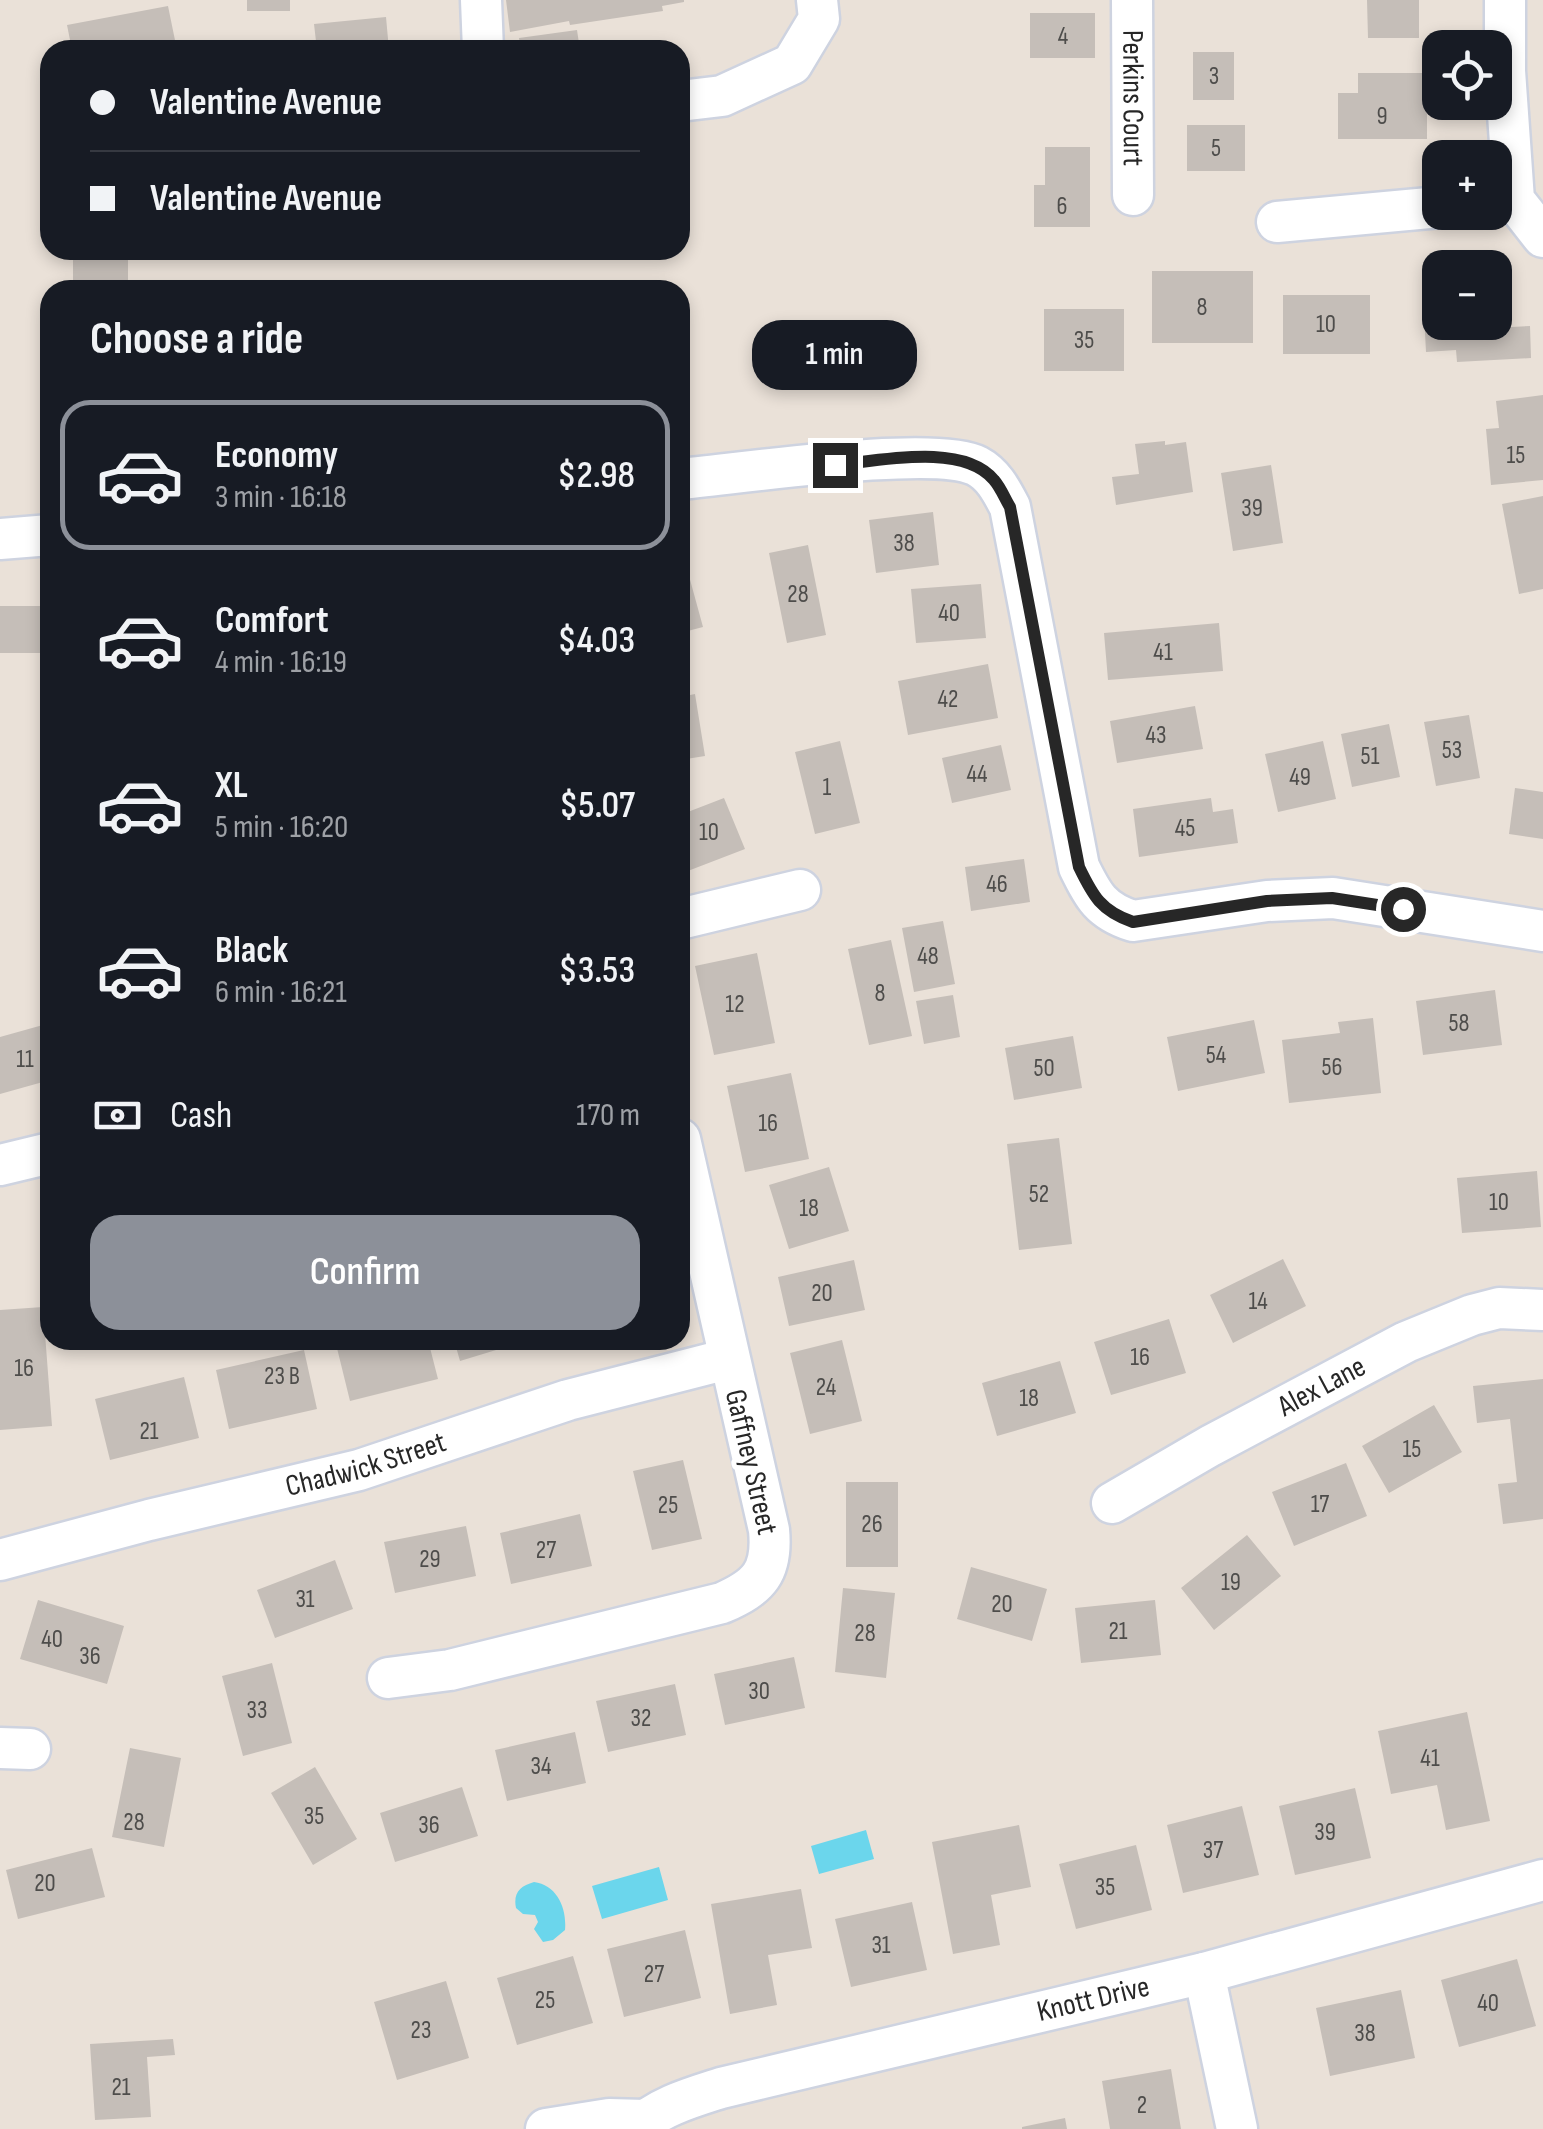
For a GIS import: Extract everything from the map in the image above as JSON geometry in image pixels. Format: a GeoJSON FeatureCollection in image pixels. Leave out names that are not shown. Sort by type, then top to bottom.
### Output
{"type":"FeatureCollection","features":[{"type":"Feature","properties":{"kind":"street"},"geometry":{"type":"LineString","coordinates":[[481,0],[483,40]]}},
{"type":"Feature","properties":{"kind":"street"},"geometry":{"type":"LineString","coordinates":[[690,100],[722,96],[792,64],[818,19],[817,0]]}},
{"type":"Feature","properties":{"kind":"street","name":"Perkins Court"},"geometry":{"type":"LineString","coordinates":[[1132,0],[1134,195]]}},
{"type":"Feature","properties":{"kind":"street"},"geometry":{"type":"LineString","coordinates":[[1504,140],[1505,0]]}},
{"type":"Feature","properties":{"kind":"street"},"geometry":{"type":"LineString","coordinates":[[1512,208],[1543,236]]}},
{"type":"Feature","properties":{"kind":"street"},"geometry":{"type":"LineString","coordinates":[[1277,222],[1422,209]]}},
{"type":"Feature","properties":{"kind":"street"},"geometry":{"type":"LineString","coordinates":[[690,478],[912,458],[952,458],[978,466],[994,479],[1010,507],[1079,867],[1096,900],[1118,917],[1133,922],[1267,901],[1332,898],[1543,932]]}},
{"type":"Feature","properties":{"kind":"street"},"geometry":{"type":"LineString","coordinates":[[0,539],[40,536]]}},
{"type":"Feature","properties":{"kind":"street"},"geometry":{"type":"LineString","coordinates":[[690,917],[800,890]]}},
{"type":"Feature","properties":{"kind":"street"},"geometry":{"type":"LineString","coordinates":[[0,1165],[40,1155]]}},
{"type":"Feature","properties":{"kind":"street","name":"Gaffney Street"},"geometry":{"type":"LineString","coordinates":[[388,1678],[450,1670],[722,1603],[745,1593],[764,1575],[771,1552],[769,1530],[690,1186]]}},
{"type":"Feature","properties":{"kind":"street","name":"Alex Lane"},"geometry":{"type":"LineString","coordinates":[[1112,1503],[1406,1342],[1499,1308],[1543,1310]]}},
{"type":"Feature","properties":{"kind":"street","name":"Chadwick Street"},"geometry":{"type":"LineString","coordinates":[[0,1560],[359,1470],[568,1400],[728,1360]]}},
{"type":"Feature","properties":{"kind":"street","name":"Knott Drive"},"geometry":{"type":"LineString","coordinates":[[546,2129],[610,2119],[640,2124],[686,2100],[721,2088],[1204,1973],[1543,1880]]}},
{"type":"Feature","properties":{"kind":"street"},"geometry":{"type":"LineString","coordinates":[[1204,1973],[1237,2129]]}},
{"type":"Feature","properties":{"kind":"water"},"geometry":{"type":"Polygon","coordinates":[[[866,1830],[874,1859],[819,1874],[811,1846],[866,1830]]]}},
{"type":"Feature","properties":{"kind":"water"},"geometry":{"type":"Polygon","coordinates":[[[659,1867],[668,1900],[602,1919],[592,1886],[659,1867]]]}},
{"type":"Feature","properties":{"kind":"water"},"geometry":{"type":"Polygon","coordinates":[[[534,1882],[549,1888],[562,1906],[565,1930],[553,1940],[543,1942],[534,1929],[538,1922],[535,1915],[523,1914],[516,1908],[519,1891],[534,1882]]]}},
{"type":"Feature","properties":{"kind":"building"},"geometry":{"type":"Polygon","coordinates":[[[247,0],[290,0],[290,11],[247,11],[247,0]]]}},
{"type":"Feature","properties":{"kind":"building"},"geometry":{"type":"Polygon","coordinates":[[[506,0],[684,2],[662,6],[663,11],[510,32],[506,0]]]}},
{"type":"Feature","properties":{"kind":"building"},"geometry":{"type":"Polygon","coordinates":[[[1367,0],[1419,0],[1419,38],[1368,38],[1367,0]]]}},
{"type":"Feature","properties":{"kind":"building"},"geometry":{"type":"Polygon","coordinates":[[[168,6],[175,40],[70,40],[67,25],[168,6]]]}},
{"type":"Feature","properties":{"kind":"building"},"geometry":{"type":"Polygon","coordinates":[[[1030,13],[1095,13],[1095,58],[1030,58],[1030,13]]]}},
{"type":"Feature","properties":{"kind":"building"},"geometry":{"type":"Polygon","coordinates":[[[386,17],[388,40],[316,40],[314,24],[386,17]]]}},
{"type":"Feature","properties":{"kind":"building"},"geometry":{"type":"Polygon","coordinates":[[[577,30],[578,40],[519,40],[577,30]]]}},
{"type":"Feature","properties":{"kind":"building"},"geometry":{"type":"Polygon","coordinates":[[[1193,52],[1234,52],[1234,100],[1193,100],[1193,52]]]}},
{"type":"Feature","properties":{"kind":"building"},"geometry":{"type":"Polygon","coordinates":[[[1358,73],[1422,73],[1422,120],[1427,120],[1427,139],[1338,139],[1338,93],[1358,93],[1358,73]]]}},
{"type":"Feature","properties":{"kind":"building"},"geometry":{"type":"Polygon","coordinates":[[[1187,125],[1245,125],[1245,171],[1187,171],[1187,125]]]}},
{"type":"Feature","properties":{"kind":"building"},"geometry":{"type":"Polygon","coordinates":[[[1045,147],[1090,147],[1090,227],[1034,227],[1034,185],[1045,185],[1045,147]]]}},
{"type":"Feature","properties":{"kind":"building"},"geometry":{"type":"Polygon","coordinates":[[[73,260],[128,260],[128,280],[73,280],[73,260]]]}},
{"type":"Feature","properties":{"kind":"building"},"geometry":{"type":"Polygon","coordinates":[[[1152,271],[1253,271],[1253,343],[1152,343],[1152,271]]]}},
{"type":"Feature","properties":{"kind":"building"},"geometry":{"type":"Polygon","coordinates":[[[1283,295],[1370,295],[1370,354],[1283,354],[1283,295]]]}},
{"type":"Feature","properties":{"kind":"building"},"geometry":{"type":"Polygon","coordinates":[[[1044,309],[1124,309],[1124,371],[1044,371],[1044,309]]]}},
{"type":"Feature","properties":{"kind":"building"},"geometry":{"type":"Polygon","coordinates":[[[1530,326],[1531,358],[1457,362],[1456,350],[1426,352],[1425,340],[1512,340],[1512,327],[1530,326]]]}},
{"type":"Feature","properties":{"kind":"building"},"geometry":{"type":"Polygon","coordinates":[[[1543,395],[1543,480],[1491,485],[1486,429],[1499,428],[1496,401],[1543,395]]]}},
{"type":"Feature","properties":{"kind":"building"},"geometry":{"type":"Polygon","coordinates":[[[1165,441],[1165,445],[1186,442],[1193,492],[1116,505],[1112,477],[1139,474],[1135,444],[1165,441]]]}},
{"type":"Feature","properties":{"kind":"building"},"geometry":{"type":"Polygon","coordinates":[[[1271,465],[1283,543],[1233,551],[1221,473],[1271,465]]]}},
{"type":"Feature","properties":{"kind":"building"},"geometry":{"type":"Polygon","coordinates":[[[1543,496],[1543,589],[1519,594],[1502,504],[1543,496]]]}},
{"type":"Feature","properties":{"kind":"building"},"geometry":{"type":"Polygon","coordinates":[[[933,512],[939,565],[876,573],[869,520],[933,512]]]}},
{"type":"Feature","properties":{"kind":"building"},"geometry":{"type":"Polygon","coordinates":[[[808,545],[826,635],[787,643],[769,553],[808,545]]]}},
{"type":"Feature","properties":{"kind":"building"},"geometry":{"type":"Polygon","coordinates":[[[690,580],[703,627],[690,630],[690,580]]]}},
{"type":"Feature","properties":{"kind":"building"},"geometry":{"type":"Polygon","coordinates":[[[981,584],[986,638],[916,643],[911,589],[981,584]]]}},
{"type":"Feature","properties":{"kind":"building"},"geometry":{"type":"Polygon","coordinates":[[[0,606],[40,606],[40,653],[0,653],[0,606]]]}},
{"type":"Feature","properties":{"kind":"building"},"geometry":{"type":"Polygon","coordinates":[[[1219,623],[1223,671],[1108,680],[1104,633],[1219,623]]]}},
{"type":"Feature","properties":{"kind":"building"},"geometry":{"type":"Polygon","coordinates":[[[988,664],[998,718],[908,735],[898,681],[988,664]]]}},
{"type":"Feature","properties":{"kind":"building"},"geometry":{"type":"Polygon","coordinates":[[[695,694],[705,756],[690,758],[690,695],[695,694]]]}},
{"type":"Feature","properties":{"kind":"building"},"geometry":{"type":"Polygon","coordinates":[[[1195,706],[1203,749],[1117,763],[1110,721],[1195,706]]]}},
{"type":"Feature","properties":{"kind":"building"},"geometry":{"type":"Polygon","coordinates":[[[1469,715],[1480,778],[1436,786],[1424,722],[1469,715]]]}},
{"type":"Feature","properties":{"kind":"building"},"geometry":{"type":"Polygon","coordinates":[[[1389,724],[1400,777],[1352,787],[1341,734],[1389,724]]]}},
{"type":"Feature","properties":{"kind":"building"},"geometry":{"type":"Polygon","coordinates":[[[840,741],[860,823],[815,834],[795,752],[840,741]]]}},
{"type":"Feature","properties":{"kind":"building"},"geometry":{"type":"Polygon","coordinates":[[[1323,741],[1336,799],[1278,812],[1265,754],[1323,741]]]}},
{"type":"Feature","properties":{"kind":"building"},"geometry":{"type":"Polygon","coordinates":[[[1001,745],[1011,790],[952,803],[942,758],[1001,745]]]}},
{"type":"Feature","properties":{"kind":"building"},"geometry":{"type":"Polygon","coordinates":[[[1515,788],[1543,792],[1543,839],[1509,834],[1515,788]]]}},
{"type":"Feature","properties":{"kind":"building"},"geometry":{"type":"Polygon","coordinates":[[[724,798],[745,849],[690,870],[690,811],[724,798]]]}},
{"type":"Feature","properties":{"kind":"building"},"geometry":{"type":"Polygon","coordinates":[[[1211,798],[1213,812],[1233,809],[1238,843],[1139,857],[1133,809],[1211,798]]]}},
{"type":"Feature","properties":{"kind":"building"},"geometry":{"type":"Polygon","coordinates":[[[1024,859],[1030,902],[971,911],[965,867],[1024,859]]]}},
{"type":"Feature","properties":{"kind":"building"},"geometry":{"type":"Polygon","coordinates":[[[943,921],[955,984],[914,992],[902,928],[943,921]]]}},
{"type":"Feature","properties":{"kind":"building"},"geometry":{"type":"Polygon","coordinates":[[[891,940],[912,1036],[869,1045],[848,949],[891,940]]]}},
{"type":"Feature","properties":{"kind":"building"},"geometry":{"type":"Polygon","coordinates":[[[757,953],[775,1043],[714,1055],[695,966],[757,953]]]}},
{"type":"Feature","properties":{"kind":"building"},"geometry":{"type":"Polygon","coordinates":[[[1495,990],[1502,1045],[1423,1055],[1416,1001],[1495,990]]]}},
{"type":"Feature","properties":{"kind":"building"},"geometry":{"type":"Polygon","coordinates":[[[953,995],[960,1037],[924,1044],[916,1001],[953,995]]]}},
{"type":"Feature","properties":{"kind":"building"},"geometry":{"type":"Polygon","coordinates":[[[1373,1018],[1381,1093],[1289,1103],[1282,1040],[1340,1033],[1338,1022],[1373,1018]]]}},
{"type":"Feature","properties":{"kind":"building"},"geometry":{"type":"Polygon","coordinates":[[[1254,1020],[1265,1073],[1178,1091],[1167,1037],[1254,1020]]]}},
{"type":"Feature","properties":{"kind":"building"},"geometry":{"type":"Polygon","coordinates":[[[40,1026],[40,1083],[0,1094],[0,1037],[40,1026]]]}},
{"type":"Feature","properties":{"kind":"building"},"geometry":{"type":"Polygon","coordinates":[[[1073,1036],[1082,1088],[1014,1100],[1005,1048],[1073,1036]]]}},
{"type":"Feature","properties":{"kind":"building"},"geometry":{"type":"Polygon","coordinates":[[[791,1073],[809,1159],[745,1172],[727,1086],[791,1073]]]}},
{"type":"Feature","properties":{"kind":"building"},"geometry":{"type":"Polygon","coordinates":[[[1059,1138],[1072,1244],[1019,1250],[1007,1144],[1059,1138]]]}},
{"type":"Feature","properties":{"kind":"building"},"geometry":{"type":"Polygon","coordinates":[[[829,1167],[849,1231],[789,1249],[769,1185],[829,1167]]]}},
{"type":"Feature","properties":{"kind":"building"},"geometry":{"type":"Polygon","coordinates":[[[1537,1171],[1541,1227],[1462,1233],[1457,1178],[1537,1171]]]}},
{"type":"Feature","properties":{"kind":"building"},"geometry":{"type":"Polygon","coordinates":[[[1283,1259],[1306,1306],[1233,1343],[1210,1295],[1283,1259]]]}},
{"type":"Feature","properties":{"kind":"building"},"geometry":{"type":"Polygon","coordinates":[[[854,1260],[865,1310],[789,1326],[778,1277],[854,1260]]]}},
{"type":"Feature","properties":{"kind":"building"},"geometry":{"type":"Polygon","coordinates":[[[40,1307],[40,1350],[46,1350],[52,1426],[0,1430],[0,1310],[40,1307]]]}},
{"type":"Feature","properties":{"kind":"building"},"geometry":{"type":"Polygon","coordinates":[[[1169,1319],[1186,1373],[1111,1395],[1094,1342],[1169,1319]]]}},
{"type":"Feature","properties":{"kind":"building"},"geometry":{"type":"Polygon","coordinates":[[[842,1340],[862,1421],[810,1434],[790,1353],[842,1340]]]}},
{"type":"Feature","properties":{"kind":"building"},"geometry":{"type":"Polygon","coordinates":[[[304,1350],[317,1409],[229,1429],[216,1370],[304,1350]]]}},
{"type":"Feature","properties":{"kind":"building"},"geometry":{"type":"Polygon","coordinates":[[[337,1350],[431,1350],[438,1379],[350,1401],[337,1350]]]}},
{"type":"Feature","properties":{"kind":"building"},"geometry":{"type":"Polygon","coordinates":[[[457,1350],[496,1350],[460,1361],[457,1350]]]}},
{"type":"Feature","properties":{"kind":"building"},"geometry":{"type":"Polygon","coordinates":[[[1060,1361],[1076,1413],[997,1436],[982,1383],[1060,1361]]]}},
{"type":"Feature","properties":{"kind":"building"},"geometry":{"type":"Polygon","coordinates":[[[184,1377],[199,1438],[110,1460],[95,1399],[184,1377]]]}},
{"type":"Feature","properties":{"kind":"building"},"geometry":{"type":"Polygon","coordinates":[[[1543,1379],[1543,1519],[1503,1524],[1498,1484],[1517,1482],[1510,1419],[1477,1423],[1473,1386],[1543,1379]]]}},
{"type":"Feature","properties":{"kind":"building"},"geometry":{"type":"Polygon","coordinates":[[[1434,1405],[1462,1452],[1389,1493],[1362,1446],[1434,1405]]]}},
{"type":"Feature","properties":{"kind":"building"},"geometry":{"type":"Polygon","coordinates":[[[683,1460],[702,1539],[652,1550],[633,1471],[683,1460]]]}},
{"type":"Feature","properties":{"kind":"building"},"geometry":{"type":"Polygon","coordinates":[[[1346,1463],[1367,1516],[1294,1546],[1272,1492],[1346,1463]]]}},
{"type":"Feature","properties":{"kind":"building"},"geometry":{"type":"Polygon","coordinates":[[[846,1482],[898,1482],[898,1567],[846,1567],[846,1482]]]}},
{"type":"Feature","properties":{"kind":"building"},"geometry":{"type":"Polygon","coordinates":[[[580,1514],[592,1566],[511,1584],[500,1533],[580,1514]]]}},
{"type":"Feature","properties":{"kind":"building"},"geometry":{"type":"Polygon","coordinates":[[[466,1526],[476,1576],[395,1593],[384,1542],[466,1526]]]}},
{"type":"Feature","properties":{"kind":"building"},"geometry":{"type":"Polygon","coordinates":[[[1247,1535],[1281,1576],[1214,1630],[1181,1588],[1247,1535]]]}},
{"type":"Feature","properties":{"kind":"building"},"geometry":{"type":"Polygon","coordinates":[[[335,1560],[353,1609],[275,1638],[257,1590],[335,1560]]]}},
{"type":"Feature","properties":{"kind":"building"},"geometry":{"type":"Polygon","coordinates":[[[971,1567],[1047,1589],[1032,1641],[957,1619],[971,1567]]]}},
{"type":"Feature","properties":{"kind":"building"},"geometry":{"type":"Polygon","coordinates":[[[843,1588],[895,1593],[886,1678],[835,1672],[843,1588]]]}},
{"type":"Feature","properties":{"kind":"building"},"geometry":{"type":"Polygon","coordinates":[[[38,1600],[124,1626],[107,1684],[20,1659],[38,1600]]]}},
{"type":"Feature","properties":{"kind":"building"},"geometry":{"type":"Polygon","coordinates":[[[1155,1600],[1161,1655],[1081,1663],[1075,1608],[1155,1600]]]}},
{"type":"Feature","properties":{"kind":"building"},"geometry":{"type":"Polygon","coordinates":[[[794,1657],[805,1708],[725,1725],[714,1674],[794,1657]]]}},
{"type":"Feature","properties":{"kind":"building"},"geometry":{"type":"Polygon","coordinates":[[[272,1663],[292,1743],[243,1756],[222,1676],[272,1663]]]}},
{"type":"Feature","properties":{"kind":"building"},"geometry":{"type":"Polygon","coordinates":[[[675,1684],[686,1735],[608,1752],[596,1701],[675,1684]]]}},
{"type":"Feature","properties":{"kind":"building"},"geometry":{"type":"Polygon","coordinates":[[[1467,1712],[1490,1821],[1446,1830],[1437,1785],[1391,1794],[1378,1731],[1467,1712]]]}},
{"type":"Feature","properties":{"kind":"building"},"geometry":{"type":"Polygon","coordinates":[[[575,1732],[586,1783],[507,1801],[495,1750],[575,1732]]]}},
{"type":"Feature","properties":{"kind":"building"},"geometry":{"type":"Polygon","coordinates":[[[130,1748],[181,1758],[164,1847],[112,1837],[130,1748]]]}},
{"type":"Feature","properties":{"kind":"building"},"geometry":{"type":"Polygon","coordinates":[[[315,1767],[357,1839],[313,1865],[271,1793],[315,1767]]]}},
{"type":"Feature","properties":{"kind":"building"},"geometry":{"type":"Polygon","coordinates":[[[462,1787],[478,1836],[395,1862],[380,1813],[462,1787]]]}},
{"type":"Feature","properties":{"kind":"building"},"geometry":{"type":"Polygon","coordinates":[[[1355,1788],[1371,1858],[1295,1875],[1279,1806],[1355,1788]]]}},
{"type":"Feature","properties":{"kind":"building"},"geometry":{"type":"Polygon","coordinates":[[[1242,1806],[1259,1875],[1183,1893],[1167,1825],[1242,1806]]]}},
{"type":"Feature","properties":{"kind":"building"},"geometry":{"type":"Polygon","coordinates":[[[1019,1825],[1031,1887],[991,1895],[1000,1945],[953,1954],[932,1842],[1019,1825]]]}},
{"type":"Feature","properties":{"kind":"building"},"geometry":{"type":"Polygon","coordinates":[[[1136,1845],[1152,1910],[1076,1929],[1059,1864],[1136,1845]]]}},
{"type":"Feature","properties":{"kind":"building"},"geometry":{"type":"Polygon","coordinates":[[[92,1848],[105,1897],[18,1919],[6,1870],[92,1848]]]}},
{"type":"Feature","properties":{"kind":"building"},"geometry":{"type":"Polygon","coordinates":[[[801,1889],[812,1948],[768,1955],[777,2005],[730,2014],[711,1904],[801,1889]]]}},
{"type":"Feature","properties":{"kind":"building"},"geometry":{"type":"Polygon","coordinates":[[[912,1902],[927,1970],[851,1987],[835,1919],[912,1902]]]}},
{"type":"Feature","properties":{"kind":"building"},"geometry":{"type":"Polygon","coordinates":[[[685,1930],[701,1998],[624,2017],[607,1949],[685,1930]]]}},
{"type":"Feature","properties":{"kind":"building"},"geometry":{"type":"Polygon","coordinates":[[[573,1956],[593,2023],[517,2045],[497,1978],[573,1956]]]}},
{"type":"Feature","properties":{"kind":"building"},"geometry":{"type":"Polygon","coordinates":[[[1517,1959],[1536,2026],[1459,2047],[1441,1980],[1517,1959]]]}},
{"type":"Feature","properties":{"kind":"building"},"geometry":{"type":"Polygon","coordinates":[[[446,1981],[469,2058],[397,2080],[374,2002],[446,1981]]]}},
{"type":"Feature","properties":{"kind":"building"},"geometry":{"type":"Polygon","coordinates":[[[1401,1990],[1415,2058],[1330,2076],[1316,2008],[1401,1990]]]}},
{"type":"Feature","properties":{"kind":"building"},"geometry":{"type":"Polygon","coordinates":[[[173,2039],[175,2055],[147,2057],[151,2117],[95,2120],[90,2044],[173,2039]]]}},
{"type":"Feature","properties":{"kind":"building"},"geometry":{"type":"Polygon","coordinates":[[[1171,2069],[1181,2129],[1110,2129],[1102,2081],[1171,2069]]]}},
{"type":"Feature","properties":{"kind":"building"},"geometry":{"type":"Polygon","coordinates":[[[1065,2118],[1067,2129],[1022,2129],[1022,2127],[1065,2118]]]}},
{"type":"Feature","properties":{"kind":"route"},"geometry":{"type":"LineString","coordinates":[[835,465],[952,458],[978,466],[994,479],[1010,507],[1079,867],[1096,900],[1118,917],[1133,922],[1267,901],[1332,898],[1403,909]]}}]}
